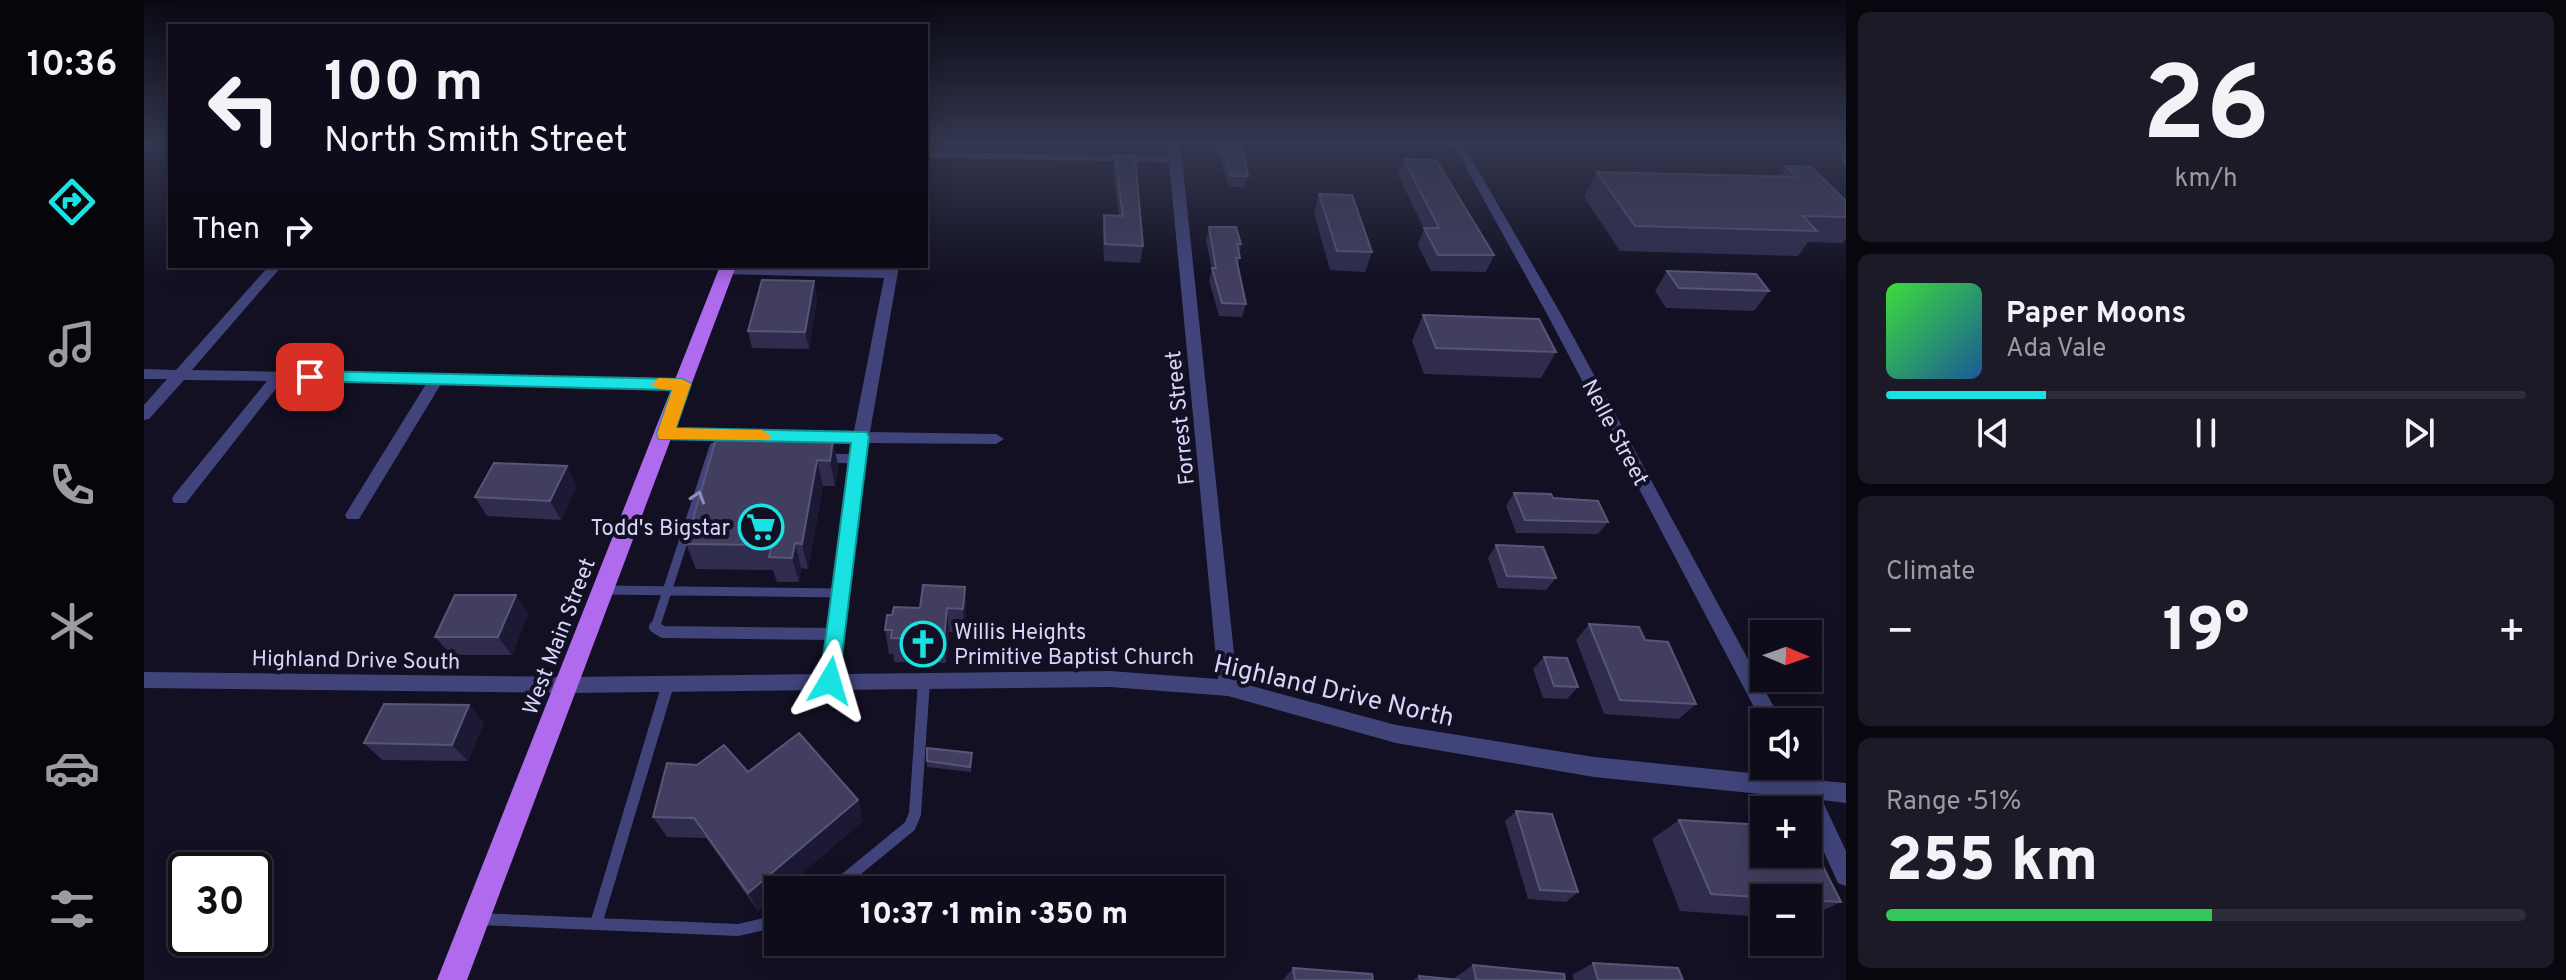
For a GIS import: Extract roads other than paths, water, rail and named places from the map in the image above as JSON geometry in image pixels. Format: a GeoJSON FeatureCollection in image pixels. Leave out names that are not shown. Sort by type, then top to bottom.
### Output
{"type":"FeatureCollection","features":[{"type":"Feature","properties":{"kind":"main road","name":"West Main Street"},"geometry":{"type":"LineString","coordinates":[[452,980],[727,268]]}},
{"type":"Feature","properties":{"kind":"street","name":"Forrest Street"},"geometry":{"type":"LineString","coordinates":[[1178,190],[1228,688]]}},
{"type":"Feature","properties":{"kind":"street","name":"Nelle Street"},"geometry":{"type":"LineString","coordinates":[[1484,190],[1554,314],[1765,708]]}},
{"type":"Feature","properties":{"kind":"street"},"geometry":{"type":"LineString","coordinates":[[144,415],[274,268]]}},
{"type":"Feature","properties":{"kind":"street"},"geometry":{"type":"LineString","coordinates":[[727,268],[892,270],[861,437],[830,681]]}},
{"type":"Feature","properties":{"kind":"street"},"geometry":{"type":"LineString","coordinates":[[144,374],[682,384]]}},
{"type":"Feature","properties":{"kind":"street"},"geometry":{"type":"LineString","coordinates":[[180,499],[279,376]]}},
{"type":"Feature","properties":{"kind":"street"},"geometry":{"type":"LineString","coordinates":[[353,515],[436,380]]}},
{"type":"Feature","properties":{"kind":"street"},"geometry":{"type":"LineString","coordinates":[[665,434],[996,439]]}},
{"type":"Feature","properties":{"kind":"street","name":"Highland Drive North"},"geometry":{"type":"LineString","coordinates":[[567,685],[1110,679],[1228,688],[1396,734],[1594,767],[1846,793]]}},
{"type":"Feature","properties":{"kind":"street","name":"Highland Drive South"},"geometry":{"type":"LineString","coordinates":[[144,680],[567,685]]}},
{"type":"Feature","properties":{"kind":"street"},"geometry":{"type":"LineString","coordinates":[[1802,780],[1846,875]]}},
{"type":"Feature","properties":{"kind":"lane"},"geometry":{"type":"LineString","coordinates":[[717,435],[655,628],[663,632],[836,634]]}},
{"type":"Feature","properties":{"kind":"lane"},"geometry":{"type":"LineString","coordinates":[[711,457],[726,457]]}},
{"type":"Feature","properties":{"kind":"lane"},"geometry":{"type":"LineString","coordinates":[[814,458],[858,459]]}},
{"type":"Feature","properties":{"kind":"lane"},"geometry":{"type":"LineString","coordinates":[[604,590],[842,593]]}},
{"type":"Feature","properties":{"kind":"lane"},"geometry":{"type":"LineString","coordinates":[[849,876],[910,826],[915,814],[924,681]]}},
{"type":"Feature","properties":{"kind":"lane"},"geometry":{"type":"LineString","coordinates":[[596,924],[668,684]]}},
{"type":"Feature","properties":{"kind":"lane"},"geometry":{"type":"LineString","coordinates":[[476,919],[738,930],[764,924]]}},
{"type":"Feature","properties":{"kind":"place","name":"Todd's Bigstar"},"geometry":{"type":"Point","coordinates":[761,527]}},
{"type":"Feature","properties":{"kind":"place","name":"Willis Heights Primitive Baptist Church"},"geometry":{"type":"Point","coordinates":[923,644]}}]}
